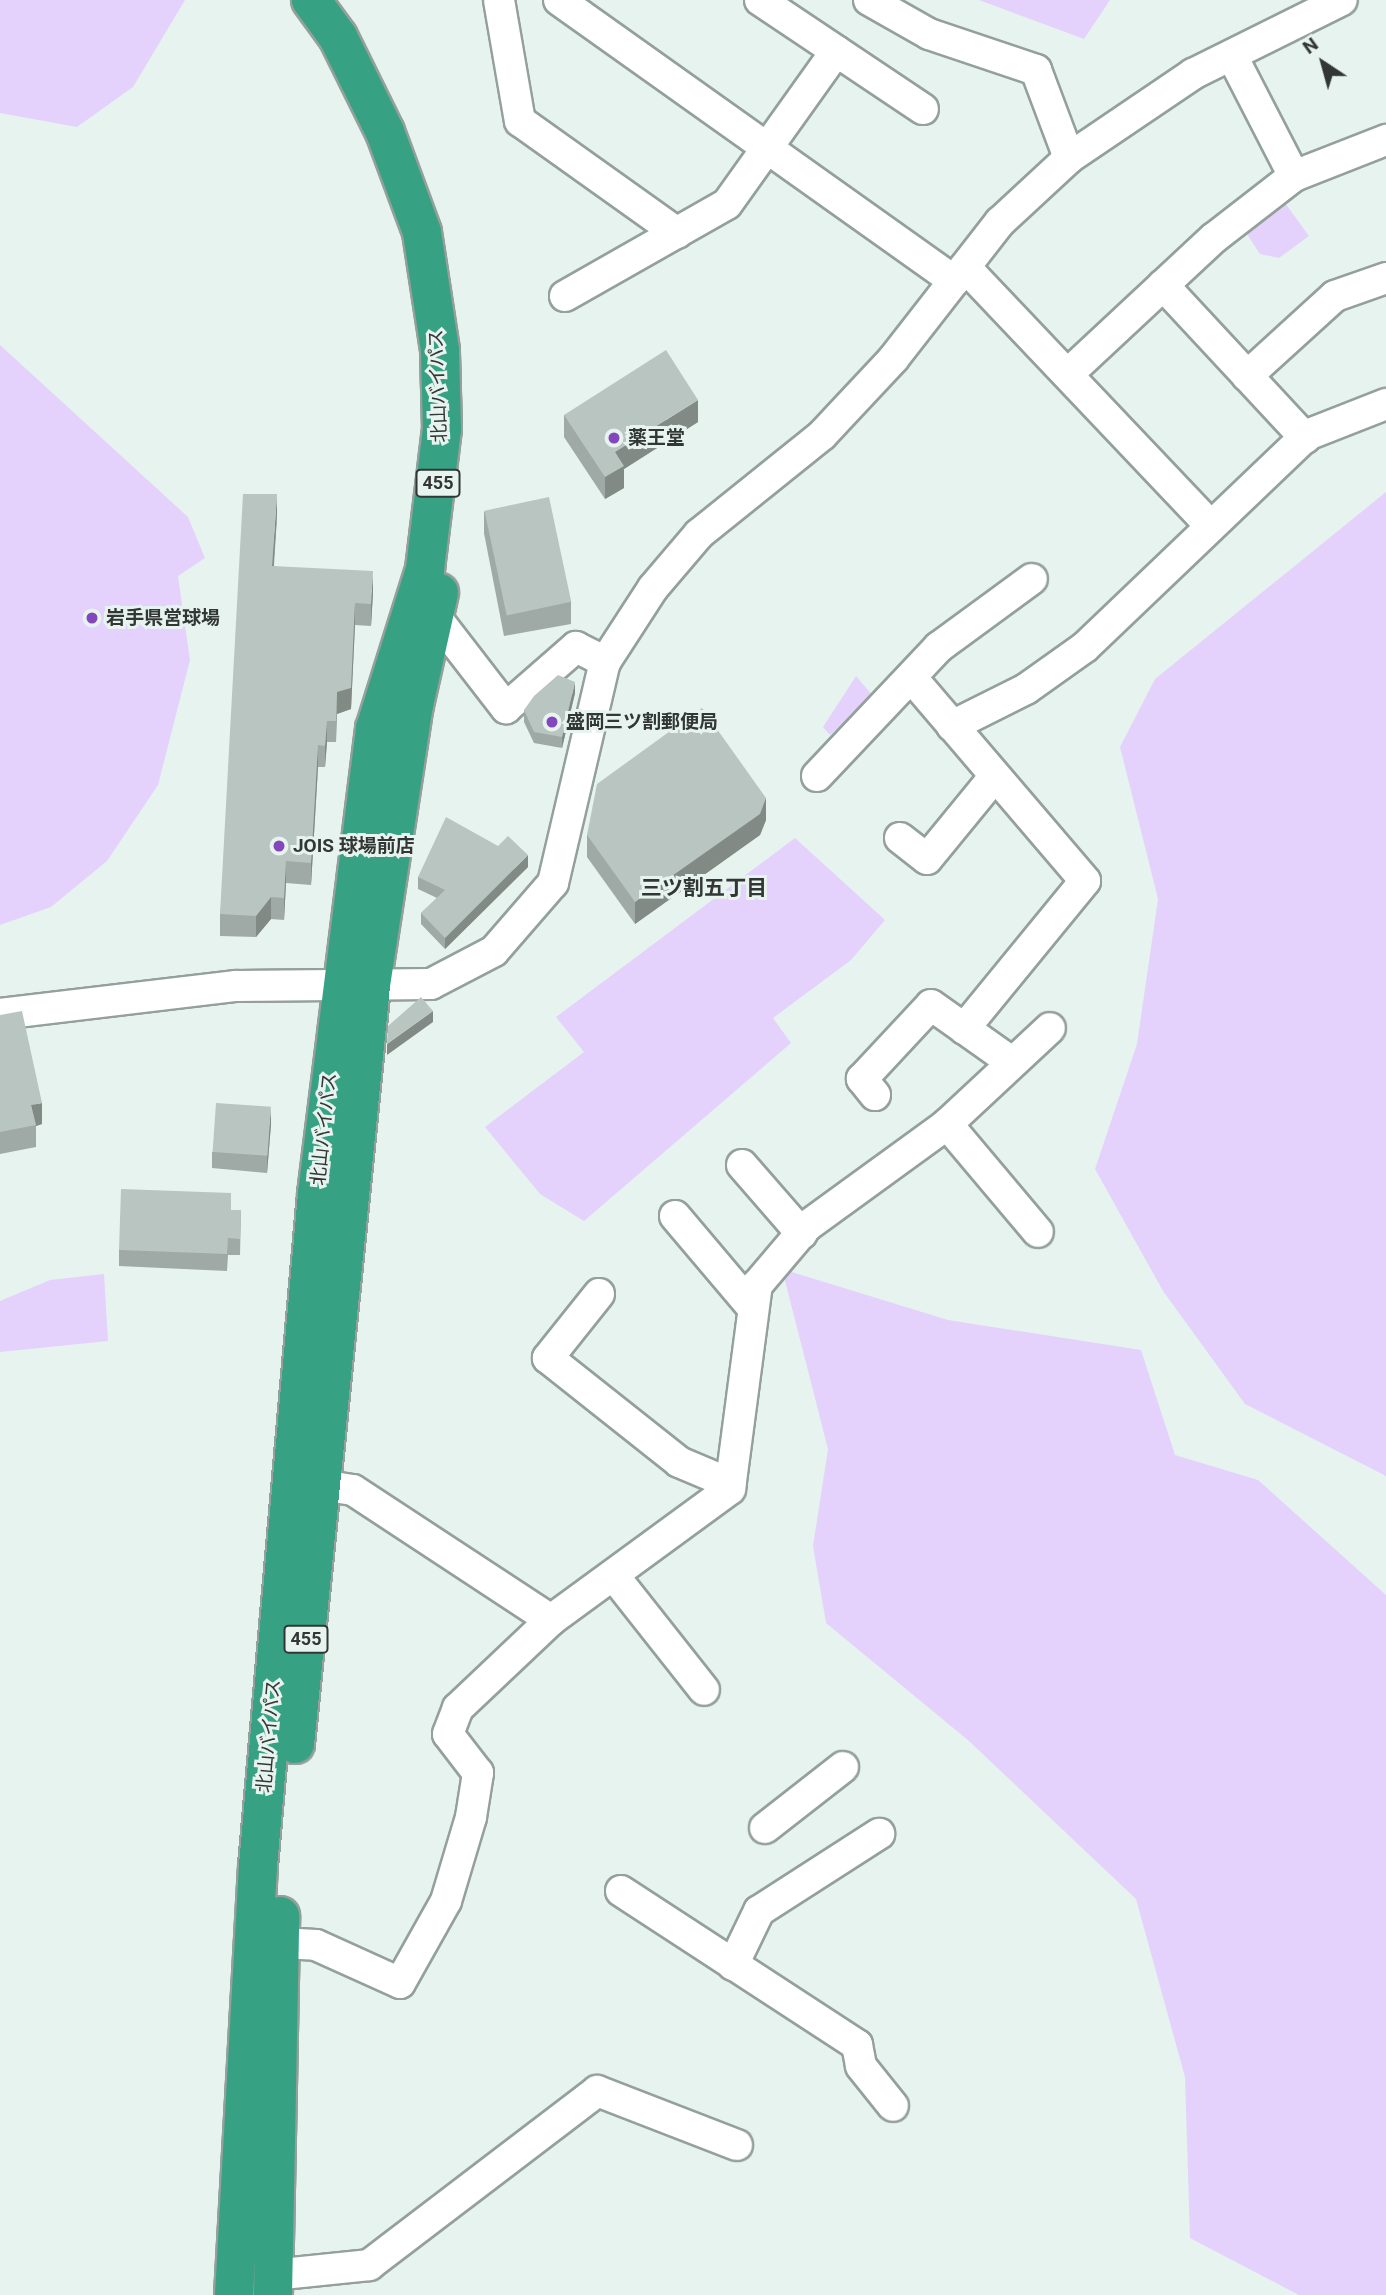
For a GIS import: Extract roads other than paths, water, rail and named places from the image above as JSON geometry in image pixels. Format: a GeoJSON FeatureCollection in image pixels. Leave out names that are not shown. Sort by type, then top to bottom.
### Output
{"type":"FeatureCollection","features":[{"type":"Feature","properties":{"kind":"highway","name":"北山バイパス"},"geometry":{"type":"LineString","coordinates":[[273,2285],[280,1943],[321,1485],[376,729],[435,518],[440,350],[422,232],[385,132],[338,37],[311,0]]}},
{"type":"Feature","properties":{"kind":"highway","name":"北山バイパス"},"geometry":{"type":"LineString","coordinates":[[234,2295],[258,1866],[356,984],[463,485],[464,353],[428,169],[390,84],[341,0]]}},
{"type":"Feature","properties":{"kind":"street"},"geometry":{"type":"LineString","coordinates":[[499,0],[520,121],[677,233]]}},
{"type":"Feature","properties":{"kind":"street"},"geometry":{"type":"LineString","coordinates":[[559,0],[960,274],[1069,373],[1211,526]]}},
{"type":"Feature","properties":{"kind":"street"},"geometry":{"type":"LineString","coordinates":[[760,0],[923,109]]}},
{"type":"Feature","properties":{"kind":"street"},"geometry":{"type":"LineString","coordinates":[[869,0],[929,34],[1036,70],[1069,158]]}},
{"type":"Feature","properties":{"kind":"street"},"geometry":{"type":"LineString","coordinates":[[0,1014],[236,986],[431,984],[494,951],[553,883],[605,662],[653,587],[699,534],[815,442],[894,358],[1000,222],[1069,158],[1193,74],[1342,0]]}},
{"type":"Feature","properties":{"kind":"street"},"geometry":{"type":"LineString","coordinates":[[565,296],[727,204],[836,51]]}},
{"type":"Feature","properties":{"kind":"street"},"geometry":{"type":"LineString","coordinates":[[1232,56],[1294,176]]}},
{"type":"Feature","properties":{"kind":"street"},"geometry":{"type":"LineString","coordinates":[[1069,373],[1163,285],[1294,176],[1386,140]]}},
{"type":"Feature","properties":{"kind":"street"},"geometry":{"type":"LineString","coordinates":[[1247,376],[1335,296],[1386,278]]}},
{"type":"Feature","properties":{"kind":"street"},"geometry":{"type":"LineString","coordinates":[[1163,285],[1305,438]]}},
{"type":"Feature","properties":{"kind":"street"},"geometry":{"type":"LineString","coordinates":[[952,726],[1026,689],[1084,647],[1305,438],[1386,404]]}},
{"type":"Feature","properties":{"kind":"street"},"geometry":{"type":"LineString","coordinates":[[817,776],[939,648],[1032,579]]}},
{"type":"Feature","properties":{"kind":"street"},"geometry":{"type":"LineString","coordinates":[[434,615],[506,708],[576,647],[605,662]]}},
{"type":"Feature","properties":{"kind":"street"},"geometry":{"type":"LineString","coordinates":[[911,677],[1085,881],[964,1029]]}},
{"type":"Feature","properties":{"kind":"street"},"geometry":{"type":"LineString","coordinates":[[900,838],[927,859],[995,776]]}},
{"type":"Feature","properties":{"kind":"street"},"geometry":{"type":"LineString","coordinates":[[875,1095],[862,1079],[931,1005],[1010,1060]]}},
{"type":"Feature","properties":{"kind":"street"},"geometry":{"type":"LineString","coordinates":[[280,1943],[316,1945],[400,1983],[446,1901],[471,1817],[478,1773],[448,1734],[458,1708],[551,1620],[614,1576],[731,1484],[752,1307],[757,1285],[802,1234],[947,1124],[1010,1060],[1050,1028]]}},
{"type":"Feature","properties":{"kind":"street"},"geometry":{"type":"LineString","coordinates":[[947,1124],[1038,1232]]}},
{"type":"Feature","properties":{"kind":"street"},"geometry":{"type":"LineString","coordinates":[[742,1165],[802,1234]]}},
{"type":"Feature","properties":{"kind":"street"},"geometry":{"type":"LineString","coordinates":[[676,1216],[752,1307]]}},
{"type":"Feature","properties":{"kind":"street"},"geometry":{"type":"LineString","coordinates":[[599,1294],[548,1358],[679,1462],[731,1484]]}},
{"type":"Feature","properties":{"kind":"street"},"geometry":{"type":"LineString","coordinates":[[321,1485],[354,1490],[551,1620]]}},
{"type":"Feature","properties":{"kind":"street"},"geometry":{"type":"LineString","coordinates":[[614,1576],[704,1690]]}},
{"type":"Feature","properties":{"kind":"street"},"geometry":{"type":"LineString","coordinates":[[765,1828],[843,1767]]}},
{"type":"Feature","properties":{"kind":"street"},"geometry":{"type":"LineString","coordinates":[[733,1965],[759,1911],[879,1834]]}},
{"type":"Feature","properties":{"kind":"street"},"geometry":{"type":"LineString","coordinates":[[621,1891],[857,2045],[861,2066],[893,2106]]}},
{"type":"Feature","properties":{"kind":"street"},"geometry":{"type":"LineString","coordinates":[[273,2285],[369,2265],[597,2091],[737,2145]]}},
{"type":"Feature","properties":{"kind":"place","name":"薬王堂"},"geometry":{"type":"Point","coordinates":[614,438]}},
{"type":"Feature","properties":{"kind":"place","name":"岩手県営球場"},"geometry":{"type":"Point","coordinates":[92,618]}},
{"type":"Feature","properties":{"kind":"place","name":"盛岡三ツ割郵便局"},"geometry":{"type":"Point","coordinates":[552,722]}},
{"type":"Feature","properties":{"kind":"place","name":"JOIS 球場前店"},"geometry":{"type":"Point","coordinates":[279,846]}},
{"type":"Feature","properties":{"kind":"district","name":"三ツ割五丁目"},"geometry":{"type":"Point","coordinates":[704,888]}}]}
